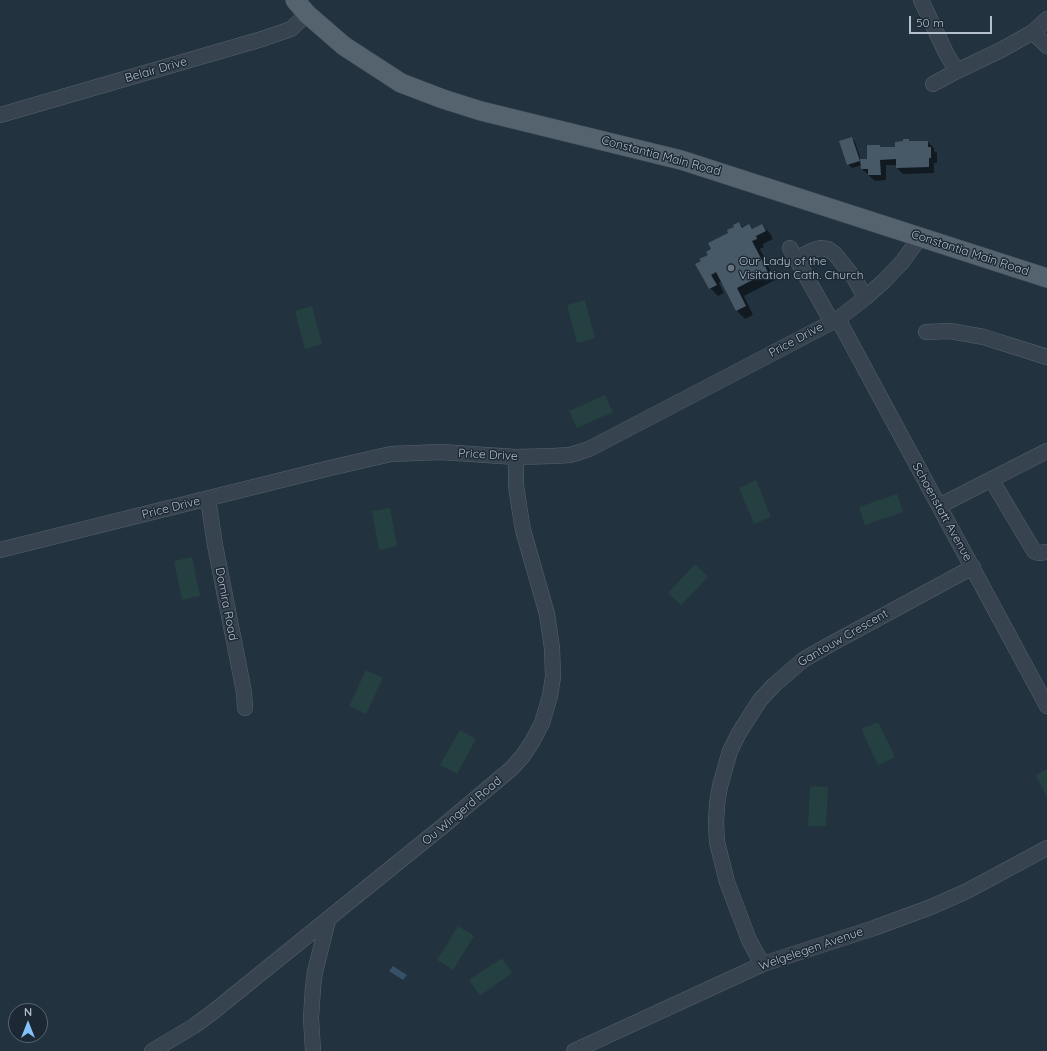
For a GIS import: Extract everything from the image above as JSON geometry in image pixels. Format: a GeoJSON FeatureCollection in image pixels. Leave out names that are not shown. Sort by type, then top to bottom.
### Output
{"type":"FeatureCollection","features":[{"type":"Feature","properties":{"kind":"main road","name":"Constantia Main Road"},"geometry":{"type":"LineString","coordinates":[[295,0],[307,14],[344,46],[401,83],[443,99],[481,111],[681,160],[1047,278]]}},
{"type":"Feature","properties":{"kind":"street"},"geometry":{"type":"LineString","coordinates":[[921,0],[956,71]]}},
{"type":"Feature","properties":{"kind":"street","name":"Belair Drive"},"geometry":{"type":"LineString","coordinates":[[0,115],[262,39],[290,29],[307,14]]}},
{"type":"Feature","properties":{"kind":"street"},"geometry":{"type":"LineString","coordinates":[[933,84],[956,71],[1001,50],[1033,32],[1047,19]]}},
{"type":"Feature","properties":{"kind":"street"},"geometry":{"type":"LineString","coordinates":[[1033,32],[1047,46]]}},
{"type":"Feature","properties":{"kind":"street","name":"Price Drive"},"geometry":{"type":"LineString","coordinates":[[0,550],[391,454],[441,452],[516,457],[570,455],[589,449],[835,320],[884,282],[903,261],[920,237]]}},
{"type":"Feature","properties":{"kind":"street","name":"Schoenstatt Avenue"},"geometry":{"type":"LineString","coordinates":[[865,298],[851,274],[835,254],[820,248],[811,251],[793,253],[835,320],[973,567],[1047,706]]}},
{"type":"Feature","properties":{"kind":"street"},"geometry":{"type":"LineString","coordinates":[[926,332],[950,331],[984,337],[1047,357]]}},
{"type":"Feature","properties":{"kind":"street"},"geometry":{"type":"LineString","coordinates":[[939,506],[1047,451]]}},
{"type":"Feature","properties":{"kind":"street","name":"Ou Wingerd Road"},"geometry":{"type":"LineString","coordinates":[[152,1051],[194,1026],[213,1012],[501,778],[522,757],[542,723],[550,696],[553,677],[552,648],[547,614],[523,530],[516,478],[516,457]]}},
{"type":"Feature","properties":{"kind":"street"},"geometry":{"type":"LineString","coordinates":[[992,479],[1034,551],[1039,553],[1047,552]]}},
{"type":"Feature","properties":{"kind":"street","name":"Domira Road"},"geometry":{"type":"LineString","coordinates":[[208,499],[216,553],[244,692],[245,708]]}},
{"type":"Feature","properties":{"kind":"street","name":"Gantouw Crescent"},"geometry":{"type":"LineString","coordinates":[[763,964],[749,940],[727,882],[718,842],[716,823],[720,786],[730,751],[739,733],[760,700],[774,685],[803,660],[829,644],[973,567]]}},
{"type":"Feature","properties":{"kind":"street","name":"Welgelegen Avenue"},"geometry":{"type":"LineString","coordinates":[[574,1051],[763,964],[874,928],[931,907],[967,891],[1047,848]]}},
{"type":"Feature","properties":{"kind":"street"},"geometry":{"type":"LineString","coordinates":[[313,1051],[311,1018],[313,987],[315,972],[328,920]]}},
{"type":"Feature","properties":{"kind":"green space"},"geometry":{"type":"Polygon","coordinates":[[[585,300],[595,338],[577,343],[567,305],[585,300]]]}},
{"type":"Feature","properties":{"kind":"green space"},"geometry":{"type":"Polygon","coordinates":[[[312,306],[322,344],[305,349],[295,311],[312,306]]]}},
{"type":"Feature","properties":{"kind":"green space"},"geometry":{"type":"Polygon","coordinates":[[[605,395],[613,412],[577,428],[569,411],[605,395]]]}},
{"type":"Feature","properties":{"kind":"green space"},"geometry":{"type":"Polygon","coordinates":[[[756,480],[771,517],[754,524],[739,488],[756,480]]]}},
{"type":"Feature","properties":{"kind":"green space"},"geometry":{"type":"Polygon","coordinates":[[[897,494],[903,512],[865,525],[859,507],[897,494]]]}},
{"type":"Feature","properties":{"kind":"green space"},"geometry":{"type":"Polygon","coordinates":[[[390,508],[397,546],[379,550],[372,511],[390,508]]]}},
{"type":"Feature","properties":{"kind":"green space"},"geometry":{"type":"Polygon","coordinates":[[[192,557],[200,596],[182,600],[174,561],[192,557]]]}},
{"type":"Feature","properties":{"kind":"green space"},"geometry":{"type":"Polygon","coordinates":[[[695,564],[708,577],[681,605],[668,593],[695,564]]]}},
{"type":"Feature","properties":{"kind":"green space"},"geometry":{"type":"Polygon","coordinates":[[[366,670],[383,678],[366,714],[349,706],[366,670]]]}},
{"type":"Feature","properties":{"kind":"green space"},"geometry":{"type":"Polygon","coordinates":[[[878,722],[895,757],[878,765],[861,729],[878,722]]]}},
{"type":"Feature","properties":{"kind":"green space"},"geometry":{"type":"Polygon","coordinates":[[[460,730],[476,739],[457,774],[440,765],[460,730]]]}},
{"type":"Feature","properties":{"kind":"green space"},"geometry":{"type":"Polygon","coordinates":[[[1047,769],[1047,798],[1036,775],[1047,769]]]}},
{"type":"Feature","properties":{"kind":"green space"},"geometry":{"type":"Polygon","coordinates":[[[810,786],[828,787],[826,826],[808,826],[810,786]]]}},
{"type":"Feature","properties":{"kind":"green space"},"geometry":{"type":"Polygon","coordinates":[[[458,926],[474,936],[453,970],[437,960],[458,926]]]}},
{"type":"Feature","properties":{"kind":"green space"},"geometry":{"type":"Polygon","coordinates":[[[502,958],[512,973],[480,996],[469,980],[502,958]]]}},
{"type":"Feature","properties":{"kind":"water"},"geometry":{"type":"Polygon","coordinates":[[[393,966],[407,975],[403,980],[389,971],[393,966]]]}},
{"type":"Feature","properties":{"kind":"building"},"geometry":{"type":"Polygon","coordinates":[[[852,137],[860,161],[847,165],[839,141],[852,137]]]}},
{"type":"Feature","properties":{"kind":"building"},"geometry":{"type":"Polygon","coordinates":[[[903,139],[909,139],[909,141],[928,141],[928,147],[931,147],[929,167],[896,168],[896,159],[880,160],[881,175],[868,175],[868,169],[861,169],[860,159],[867,159],[867,145],[895,147],[895,142],[903,141],[903,139]]]}},
{"type":"Feature","properties":{"kind":"building","name":"Our Lady of the Visitation Cath. Church"},"geometry":{"type":"Polygon","coordinates":[[[739,222],[742,228],[749,224],[752,229],[762,224],[766,231],[756,236],[757,239],[752,241],[768,272],[737,288],[746,306],[736,311],[716,272],[711,275],[717,285],[709,289],[695,264],[701,261],[699,259],[708,255],[706,252],[711,249],[708,243],[728,233],[727,230],[734,227],[733,225],[739,222]]]}},
{"type":"Feature","properties":{"kind":"place","name":"Our Lady of the Visitation Cath. Church"},"geometry":{"type":"Point","coordinates":[731,268]}}]}
